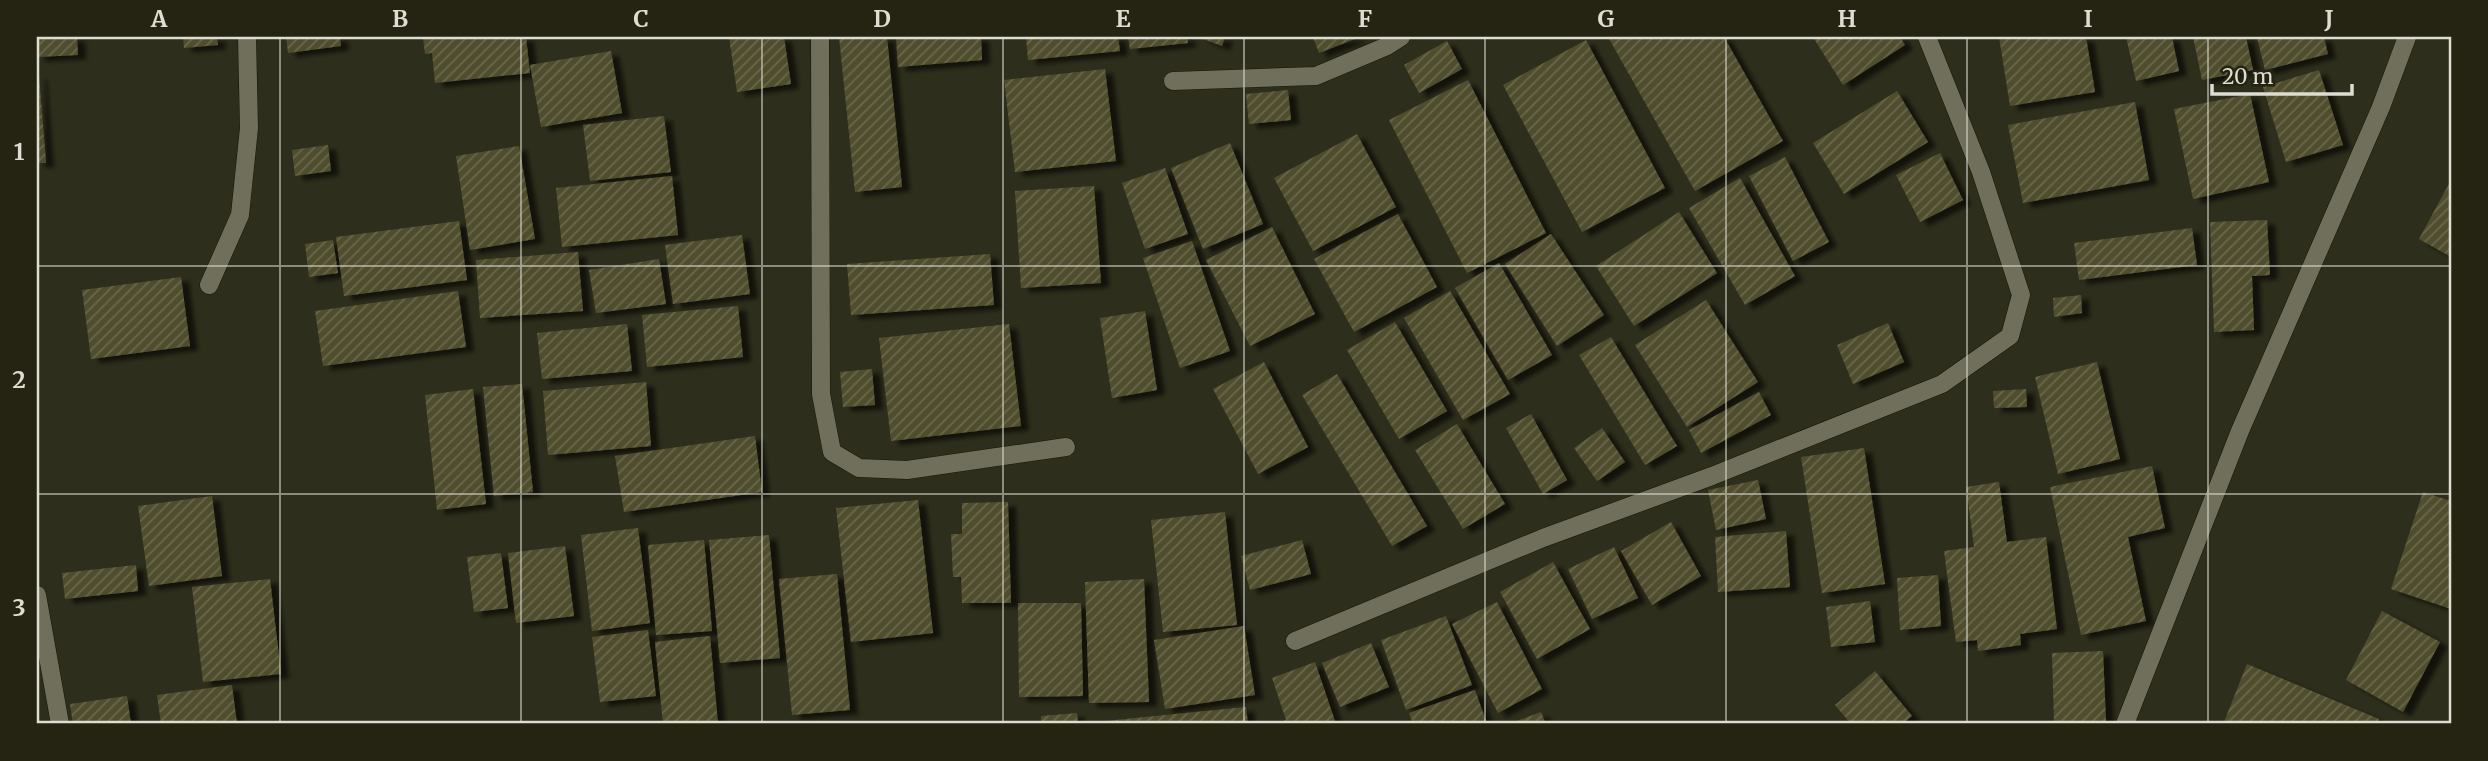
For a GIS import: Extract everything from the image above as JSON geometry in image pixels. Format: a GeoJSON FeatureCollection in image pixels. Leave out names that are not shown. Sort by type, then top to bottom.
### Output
{"type":"FeatureCollection","features":[{"type":"Feature","properties":{"kind":"street"},"geometry":{"type":"LineString","coordinates":[[209,285],[240,215],[249,128],[247,37]]}},
{"type":"Feature","properties":{"kind":"street"},"geometry":{"type":"LineString","coordinates":[[820,37],[821,394],[832,452],[859,468],[907,470],[1066,447]]}},
{"type":"Feature","properties":{"kind":"street"},"geometry":{"type":"LineString","coordinates":[[1173,81],[1316,76],[1387,46],[1401,37]]}},
{"type":"Feature","properties":{"kind":"street"},"geometry":{"type":"LineString","coordinates":[[1295,640],[1543,538],[1712,476],[1942,384],[2010,336],[2021,295],[1981,172],[1927,37]]}},
{"type":"Feature","properties":{"kind":"street"},"geometry":{"type":"LineString","coordinates":[[2125,724],[2240,431],[2381,107],[2407,37]]}},
{"type":"Feature","properties":{"kind":"street"},"geometry":{"type":"LineString","coordinates":[[37,595],[60,724]]}},
{"type":"Feature","properties":{"kind":"building"},"geometry":{"type":"Polygon","coordinates":[[[37,37],[77,37],[78,55],[37,57],[37,37]]]}},
{"type":"Feature","properties":{"kind":"building"},"geometry":{"type":"Polygon","coordinates":[[[183,37],[217,37],[218,45],[184,48],[183,37]]]}},
{"type":"Feature","properties":{"kind":"building"},"geometry":{"type":"Polygon","coordinates":[[[286,37],[340,37],[341,46],[288,53],[286,37]]]}},
{"type":"Feature","properties":{"kind":"building"},"geometry":{"type":"Polygon","coordinates":[[[423,37],[526,37],[530,73],[435,83],[432,53],[425,54],[423,37]]]}},
{"type":"Feature","properties":{"kind":"building"},"geometry":{"type":"Polygon","coordinates":[[[729,37],[784,37],[791,84],[737,92],[729,37]]]}},
{"type":"Feature","properties":{"kind":"building"},"geometry":{"type":"Polygon","coordinates":[[[839,37],[887,37],[902,187],[855,192],[839,37]]]}},
{"type":"Feature","properties":{"kind":"building"},"geometry":{"type":"Polygon","coordinates":[[[896,37],[981,37],[982,60],[898,67],[896,37]]]}},
{"type":"Feature","properties":{"kind":"building"},"geometry":{"type":"Polygon","coordinates":[[[1026,37],[1118,37],[1120,51],[1028,60],[1026,37]]]}},
{"type":"Feature","properties":{"kind":"building"},"geometry":{"type":"Polygon","coordinates":[[[1128,37],[1187,37],[1188,43],[1130,49],[1128,37]]]}},
{"type":"Feature","properties":{"kind":"building"},"geometry":{"type":"Polygon","coordinates":[[[1198,37],[1225,37],[1222,46],[1198,37]]]}},
{"type":"Feature","properties":{"kind":"building"},"geometry":{"type":"Polygon","coordinates":[[[1313,37],[1360,37],[1319,53],[1313,37]]]}},
{"type":"Feature","properties":{"kind":"building"},"geometry":{"type":"Polygon","coordinates":[[[1608,37],[1724,37],[1783,141],[1695,191],[1608,37]]]}},
{"type":"Feature","properties":{"kind":"building"},"geometry":{"type":"Polygon","coordinates":[[[1813,37],[1900,37],[1905,45],[1843,85],[1813,37]]]}},
{"type":"Feature","properties":{"kind":"building"},"geometry":{"type":"Polygon","coordinates":[[[1999,37],[2086,37],[2095,92],[2010,106],[1999,37]]]}},
{"type":"Feature","properties":{"kind":"building"},"geometry":{"type":"Polygon","coordinates":[[[2126,37],[2172,37],[2179,71],[2136,81],[2126,37]]]}},
{"type":"Feature","properties":{"kind":"building"},"geometry":{"type":"Polygon","coordinates":[[[2193,37],[2246,37],[2253,70],[2202,80],[2193,37]]]}},
{"type":"Feature","properties":{"kind":"building"},"geometry":{"type":"Polygon","coordinates":[[[2257,37],[2324,37],[2328,54],[2265,70],[2257,37]]]}},
{"type":"Feature","properties":{"kind":"building"},"geometry":{"type":"Polygon","coordinates":[[[1586,40],[1665,188],[1582,232],[1503,85],[1586,40]]]}},
{"type":"Feature","properties":{"kind":"building"},"geometry":{"type":"Polygon","coordinates":[[[1447,41],[1462,69],[1419,93],[1404,65],[1447,41]]]}},
{"type":"Feature","properties":{"kind":"building"},"geometry":{"type":"Polygon","coordinates":[[[611,51],[622,113],[541,127],[530,65],[611,51]]]}},
{"type":"Feature","properties":{"kind":"building"},"geometry":{"type":"Polygon","coordinates":[[[1105,69],[1116,161],[1015,172],[1004,80],[1105,69]]]}},
{"type":"Feature","properties":{"kind":"building"},"geometry":{"type":"Polygon","coordinates":[[[2319,70],[2343,145],[2286,162],[2263,87],[2319,70]]]}},
{"type":"Feature","properties":{"kind":"building"},"geometry":{"type":"Polygon","coordinates":[[[39,75],[46,163],[37,163],[39,75]]]}},
{"type":"Feature","properties":{"kind":"building"},"geometry":{"type":"Polygon","coordinates":[[[1468,80],[1546,233],[1467,273],[1389,120],[1468,80]]]}},
{"type":"Feature","properties":{"kind":"building"},"geometry":{"type":"Polygon","coordinates":[[[1288,90],[1291,120],[1249,124],[1246,94],[1288,90]]]}},
{"type":"Feature","properties":{"kind":"building"},"geometry":{"type":"Polygon","coordinates":[[[1897,91],[1928,142],[1844,194],[1813,143],[1897,91]]]}},
{"type":"Feature","properties":{"kind":"building"},"geometry":{"type":"Polygon","coordinates":[[[2250,94],[2269,182],[2193,199],[2174,109],[2250,94]]]}},
{"type":"Feature","properties":{"kind":"building"},"geometry":{"type":"Polygon","coordinates":[[[2135,102],[2149,180],[2023,203],[2008,125],[2135,102]]]}},
{"type":"Feature","properties":{"kind":"building"},"geometry":{"type":"Polygon","coordinates":[[[664,116],[671,172],[590,181],[583,125],[664,116]]]}},
{"type":"Feature","properties":{"kind":"building"},"geometry":{"type":"Polygon","coordinates":[[[1357,134],[1396,207],[1313,251],[1274,178],[1357,134]]]}},
{"type":"Feature","properties":{"kind":"building"},"geometry":{"type":"Polygon","coordinates":[[[1230,143],[1263,224],[1203,249],[1171,168],[1230,143]]]}},
{"type":"Feature","properties":{"kind":"building"},"geometry":{"type":"Polygon","coordinates":[[[328,145],[331,171],[295,176],[292,150],[328,145]]]}},
{"type":"Feature","properties":{"kind":"building"},"geometry":{"type":"Polygon","coordinates":[[[519,146],[535,239],[470,250],[456,156],[519,146]]]}},
{"type":"Feature","properties":{"kind":"building"},"geometry":{"type":"Polygon","coordinates":[[[1940,153],[1963,200],[1920,222],[1896,175],[1940,153]]]}},
{"type":"Feature","properties":{"kind":"building"},"geometry":{"type":"Polygon","coordinates":[[[1785,157],[1829,242],[1793,261],[1749,176],[1785,157]]]}},
{"type":"Feature","properties":{"kind":"building"},"geometry":{"type":"Polygon","coordinates":[[[1165,168],[1188,234],[1145,249],[1122,183],[1165,168]]]}},
{"type":"Feature","properties":{"kind":"building"},"geometry":{"type":"Polygon","coordinates":[[[672,176],[678,235],[562,247],[556,188],[672,176]]]}},
{"type":"Feature","properties":{"kind":"building"},"geometry":{"type":"Polygon","coordinates":[[[1740,178],[1795,276],[1745,305],[1689,208],[1740,178]]]}},
{"type":"Feature","properties":{"kind":"building"},"geometry":{"type":"Polygon","coordinates":[[[2451,180],[2451,257],[2419,239],[2451,180]]]}},
{"type":"Feature","properties":{"kind":"building"},"geometry":{"type":"Polygon","coordinates":[[[1094,186],[1101,283],[1021,288],[1015,191],[1094,186]]]}},
{"type":"Feature","properties":{"kind":"building"},"geometry":{"type":"Polygon","coordinates":[[[1679,212],[1717,273],[1634,326],[1596,266],[1679,212]]]}},
{"type":"Feature","properties":{"kind":"building"},"geometry":{"type":"Polygon","coordinates":[[[1398,214],[1437,287],[1354,332],[1314,259],[1398,214]]]}},
{"type":"Feature","properties":{"kind":"building"},"geometry":{"type":"Polygon","coordinates":[[[2267,220],[2270,275],[2252,276],[2254,330],[2214,332],[2210,222],[2267,220]]]}},
{"type":"Feature","properties":{"kind":"building"},"geometry":{"type":"Polygon","coordinates":[[[459,221],[467,280],[344,296],[336,237],[459,221]]]}},
{"type":"Feature","properties":{"kind":"building"},"geometry":{"type":"Polygon","coordinates":[[[1272,227],[1315,314],[1250,346],[1206,260],[1272,227]]]}},
{"type":"Feature","properties":{"kind":"building"},"geometry":{"type":"Polygon","coordinates":[[[2192,228],[2197,265],[2079,280],[2074,243],[2192,228]]]}},
{"type":"Feature","properties":{"kind":"building"},"geometry":{"type":"Polygon","coordinates":[[[1551,234],[1604,315],[1557,346],[1505,264],[1551,234]]]}},
{"type":"Feature","properties":{"kind":"building"},"geometry":{"type":"Polygon","coordinates":[[[742,235],[750,294],[673,304],[665,245],[742,235]]]}},
{"type":"Feature","properties":{"kind":"building"},"geometry":{"type":"Polygon","coordinates":[[[333,240],[338,273],[309,277],[305,244],[333,240]]]}},
{"type":"Feature","properties":{"kind":"building"},"geometry":{"type":"Polygon","coordinates":[[[1192,241],[1230,351],[1180,368],[1143,258],[1192,241]]]}},
{"type":"Feature","properties":{"kind":"building"},"geometry":{"type":"Polygon","coordinates":[[[578,252],[583,311],[480,318],[476,260],[578,252]]]}},
{"type":"Feature","properties":{"kind":"building"},"geometry":{"type":"Polygon","coordinates":[[[990,254],[994,305],[851,315],[847,264],[990,254]]]}},
{"type":"Feature","properties":{"kind":"building"},"geometry":{"type":"Polygon","coordinates":[[[659,259],[666,304],[596,313],[589,270],[659,259]]]}},
{"type":"Feature","properties":{"kind":"building"},"geometry":{"type":"Polygon","coordinates":[[[1499,263],[1552,355],[1508,380],[1455,288],[1499,263]]]}},
{"type":"Feature","properties":{"kind":"building"},"geometry":{"type":"Polygon","coordinates":[[[181,277],[190,346],[91,359],[82,290],[181,277]]]}},
{"type":"Feature","properties":{"kind":"building"},"geometry":{"type":"Polygon","coordinates":[[[458,291],[466,347],[323,366],[315,311],[458,291]]]}},
{"type":"Feature","properties":{"kind":"building"},"geometry":{"type":"Polygon","coordinates":[[[1450,291],[1510,394],[1463,420],[1404,318],[1450,291]]]}},
{"type":"Feature","properties":{"kind":"building"},"geometry":{"type":"Polygon","coordinates":[[[2081,295],[2082,313],[2054,317],[2053,298],[2081,295]]]}},
{"type":"Feature","properties":{"kind":"building"},"geometry":{"type":"Polygon","coordinates":[[[1706,300],[1758,382],[1687,427],[1635,345],[1706,300]]]}},
{"type":"Feature","properties":{"kind":"building"},"geometry":{"type":"Polygon","coordinates":[[[738,306],[743,357],[647,367],[642,315],[738,306]]]}},
{"type":"Feature","properties":{"kind":"building"},"geometry":{"type":"Polygon","coordinates":[[[1145,311],[1157,390],[1112,398],[1100,318],[1145,311]]]}},
{"type":"Feature","properties":{"kind":"building"},"geometry":{"type":"Polygon","coordinates":[[[1395,322],[1447,411],[1399,439],[1347,350],[1395,322]]]}},
{"type":"Feature","properties":{"kind":"building"},"geometry":{"type":"Polygon","coordinates":[[[1888,323],[1904,362],[1853,384],[1837,345],[1888,323]]]}},
{"type":"Feature","properties":{"kind":"building"},"geometry":{"type":"Polygon","coordinates":[[[627,324],[632,371],[542,379],[537,333],[627,324]]]}},
{"type":"Feature","properties":{"kind":"building"},"geometry":{"type":"Polygon","coordinates":[[[1009,324],[1021,426],[891,441],[879,338],[1009,324]]]}},
{"type":"Feature","properties":{"kind":"building"},"geometry":{"type":"Polygon","coordinates":[[[1611,337],[1677,446],[1645,465],[1579,355],[1611,337]]]}},
{"type":"Feature","properties":{"kind":"building"},"geometry":{"type":"Polygon","coordinates":[[[1264,362],[1308,447],[1258,474],[1213,389],[1264,362]]]}},
{"type":"Feature","properties":{"kind":"building"},"geometry":{"type":"Polygon","coordinates":[[[2097,362],[2120,459],[2058,474],[2035,377],[2097,362]]]}},
{"type":"Feature","properties":{"kind":"building"},"geometry":{"type":"Polygon","coordinates":[[[872,369],[875,405],[843,407],[840,372],[872,369]]]}},
{"type":"Feature","properties":{"kind":"building"},"geometry":{"type":"Polygon","coordinates":[[[1337,374],[1427,526],[1392,546],[1302,395],[1337,374]]]}},
{"type":"Feature","properties":{"kind":"building"},"geometry":{"type":"Polygon","coordinates":[[[646,382],[651,446],[548,455],[543,391],[646,382]]]}},
{"type":"Feature","properties":{"kind":"building"},"geometry":{"type":"Polygon","coordinates":[[[522,384],[533,492],[494,496],[483,387],[522,384]]]}},
{"type":"Feature","properties":{"kind":"building"},"geometry":{"type":"Polygon","coordinates":[[[473,389],[486,504],[437,510],[425,395],[473,389]]]}},
{"type":"Feature","properties":{"kind":"building"},"geometry":{"type":"Polygon","coordinates":[[[2026,389],[2027,407],[1994,408],[1993,391],[2026,389]]]}},
{"type":"Feature","properties":{"kind":"building"},"geometry":{"type":"Polygon","coordinates":[[[1759,392],[1771,415],[1701,453],[1689,430],[1759,392]]]}},
{"type":"Feature","properties":{"kind":"building"},"geometry":{"type":"Polygon","coordinates":[[[1531,414],[1567,480],[1543,494],[1506,428],[1531,414]]]}},
{"type":"Feature","properties":{"kind":"building"},"geometry":{"type":"Polygon","coordinates":[[[1457,424],[1505,504],[1463,529],[1415,450],[1457,424]]]}},
{"type":"Feature","properties":{"kind":"building"},"geometry":{"type":"Polygon","coordinates":[[[1602,428],[1625,462],[1597,481],[1574,448],[1602,428]]]}},
{"type":"Feature","properties":{"kind":"building"},"geometry":{"type":"Polygon","coordinates":[[[755,436],[762,492],[624,512],[615,456],[755,436]]]}},
{"type":"Feature","properties":{"kind":"building"},"geometry":{"type":"Polygon","coordinates":[[[1864,448],[1885,584],[1822,593],[1801,457],[1864,448]]]}},
{"type":"Feature","properties":{"kind":"building"},"geometry":{"type":"Polygon","coordinates":[[[2152,466],[2165,528],[2128,537],[2146,621],[2081,635],[2050,487],[2152,466]]]}},
{"type":"Feature","properties":{"kind":"building"},"geometry":{"type":"Polygon","coordinates":[[[1758,480],[1766,519],[1716,530],[1708,490],[1758,480]]]}},
{"type":"Feature","properties":{"kind":"building"},"geometry":{"type":"Polygon","coordinates":[[[1999,482],[2007,542],[2046,537],[2057,629],[2020,634],[2021,645],[1978,651],[1977,640],[1956,642],[1944,551],[1974,547],[1966,487],[1999,482]]]}},
{"type":"Feature","properties":{"kind":"building"},"geometry":{"type":"Polygon","coordinates":[[[2423,492],[2451,501],[2451,609],[2391,589],[2423,492]]]}},
{"type":"Feature","properties":{"kind":"building"},"geometry":{"type":"Polygon","coordinates":[[[212,496],[222,576],[149,586],[138,506],[212,496]]]}},
{"type":"Feature","properties":{"kind":"building"},"geometry":{"type":"Polygon","coordinates":[[[918,500],[933,633],[851,642],[836,508],[918,500]]]}},
{"type":"Feature","properties":{"kind":"building"},"geometry":{"type":"Polygon","coordinates":[[[1008,502],[1011,603],[962,603],[961,577],[953,577],[951,534],[962,534],[962,503],[1008,502]]]}},
{"type":"Feature","properties":{"kind":"building"},"geometry":{"type":"Polygon","coordinates":[[[1225,512],[1237,625],[1163,632],[1151,520],[1225,512]]]}},
{"type":"Feature","properties":{"kind":"building"},"geometry":{"type":"Polygon","coordinates":[[[1671,522],[1701,576],[1652,605],[1621,551],[1671,522]]]}},
{"type":"Feature","properties":{"kind":"building"},"geometry":{"type":"Polygon","coordinates":[[[638,528],[650,623],[592,631],[581,535],[638,528]]]}},
{"type":"Feature","properties":{"kind":"building"},"geometry":{"type":"Polygon","coordinates":[[[1786,531],[1790,587],[1718,592],[1715,537],[1786,531]]]}},
{"type":"Feature","properties":{"kind":"building"},"geometry":{"type":"Polygon","coordinates":[[[769,535],[780,658],[720,663],[709,540],[769,535]]]}},
{"type":"Feature","properties":{"kind":"building"},"geometry":{"type":"Polygon","coordinates":[[[704,540],[712,631],[656,635],[648,545],[704,540]]]}},
{"type":"Feature","properties":{"kind":"building"},"geometry":{"type":"Polygon","coordinates":[[[1302,540],[1311,574],[1250,590],[1241,556],[1302,540]]]}},
{"type":"Feature","properties":{"kind":"building"},"geometry":{"type":"Polygon","coordinates":[[[565,546],[574,616],[516,623],[508,553],[565,546]]]}},
{"type":"Feature","properties":{"kind":"building"},"geometry":{"type":"Polygon","coordinates":[[[1614,547],[1638,598],[1592,619],[1568,569],[1614,547]]]}},
{"type":"Feature","properties":{"kind":"building"},"geometry":{"type":"Polygon","coordinates":[[[501,553],[508,608],[474,612],[467,557],[501,553]]]}},
{"type":"Feature","properties":{"kind":"building"},"geometry":{"type":"Polygon","coordinates":[[[1553,562],[1590,629],[1537,659],[1500,592],[1553,562]]]}},
{"type":"Feature","properties":{"kind":"building"},"geometry":{"type":"Polygon","coordinates":[[[136,565],[138,591],[65,599],[62,573],[136,565]]]}},
{"type":"Feature","properties":{"kind":"building"},"geometry":{"type":"Polygon","coordinates":[[[837,574],[850,710],[792,715],[779,579],[837,574]]]}},
{"type":"Feature","properties":{"kind":"building"},"geometry":{"type":"Polygon","coordinates":[[[1938,575],[1941,626],[1900,630],[1897,578],[1938,575]]]}},
{"type":"Feature","properties":{"kind":"building"},"geometry":{"type":"Polygon","coordinates":[[[270,579],[281,674],[203,682],[192,587],[270,579]]]}},
{"type":"Feature","properties":{"kind":"building"},"geometry":{"type":"Polygon","coordinates":[[[1144,579],[1149,702],[1089,703],[1085,582],[1144,579]]]}},
{"type":"Feature","properties":{"kind":"building"},"geometry":{"type":"Polygon","coordinates":[[[1870,601],[1875,642],[1831,647],[1826,607],[1870,601]]]}},
{"type":"Feature","properties":{"kind":"building"},"geometry":{"type":"Polygon","coordinates":[[[1497,602],[1542,689],[1498,713],[1452,624],[1497,602]]]}},
{"type":"Feature","properties":{"kind":"building"},"geometry":{"type":"Polygon","coordinates":[[[1018,603],[1081,603],[1083,696],[1019,697],[1018,603]]]}},
{"type":"Feature","properties":{"kind":"building"},"geometry":{"type":"Polygon","coordinates":[[[2382,611],[2440,642],[2403,712],[2346,680],[2382,611]]]}},
{"type":"Feature","properties":{"kind":"building"},"geometry":{"type":"Polygon","coordinates":[[[1446,616],[1472,685],[1406,710],[1381,640],[1446,616]]]}},
{"type":"Feature","properties":{"kind":"building"},"geometry":{"type":"Polygon","coordinates":[[[1244,626],[1255,695],[1165,709],[1154,640],[1244,626]]]}},
{"type":"Feature","properties":{"kind":"building"},"geometry":{"type":"Polygon","coordinates":[[[648,630],[656,696],[600,702],[592,637],[648,630]]]}},
{"type":"Feature","properties":{"kind":"building"},"geometry":{"type":"Polygon","coordinates":[[[710,636],[718,724],[663,724],[655,642],[710,636]]]}},
{"type":"Feature","properties":{"kind":"building"},"geometry":{"type":"Polygon","coordinates":[[[1371,643],[1389,687],[1340,707],[1322,663],[1371,643]]]}},
{"type":"Feature","properties":{"kind":"building"},"geometry":{"type":"Polygon","coordinates":[[[2103,651],[2106,722],[2054,723],[2052,653],[2103,651]]]}},
{"type":"Feature","properties":{"kind":"building"},"geometry":{"type":"Polygon","coordinates":[[[1315,662],[1336,724],[1274,724],[1286,720],[1272,678],[1315,662]]]}},
{"type":"Feature","properties":{"kind":"building"},"geometry":{"type":"Polygon","coordinates":[[[2247,664],[2379,719],[2377,724],[2224,722],[2247,664]]]}},
{"type":"Feature","properties":{"kind":"building"},"geometry":{"type":"Polygon","coordinates":[[[1875,671],[1912,716],[1902,724],[1851,724],[1835,705],[1875,671]]]}},
{"type":"Feature","properties":{"kind":"building"},"geometry":{"type":"Polygon","coordinates":[[[232,685],[237,724],[161,724],[157,695],[232,685]]]}},
{"type":"Feature","properties":{"kind":"building"},"geometry":{"type":"Polygon","coordinates":[[[1475,690],[1487,724],[1413,724],[1409,713],[1475,690]]]}},
{"type":"Feature","properties":{"kind":"building"},"geometry":{"type":"Polygon","coordinates":[[[127,696],[131,724],[73,724],[70,704],[127,696]]]}},
{"type":"Feature","properties":{"kind":"building"},"geometry":{"type":"Polygon","coordinates":[[[1246,707],[1248,724],[1095,724],[1095,722],[1246,707]]]}},
{"type":"Feature","properties":{"kind":"building"},"geometry":{"type":"Polygon","coordinates":[[[1541,712],[1546,724],[1508,724],[1541,712]]]}},
{"type":"Feature","properties":{"kind":"building"},"geometry":{"type":"Polygon","coordinates":[[[1077,713],[1078,724],[1041,724],[1041,716],[1077,713]]]}}]}
